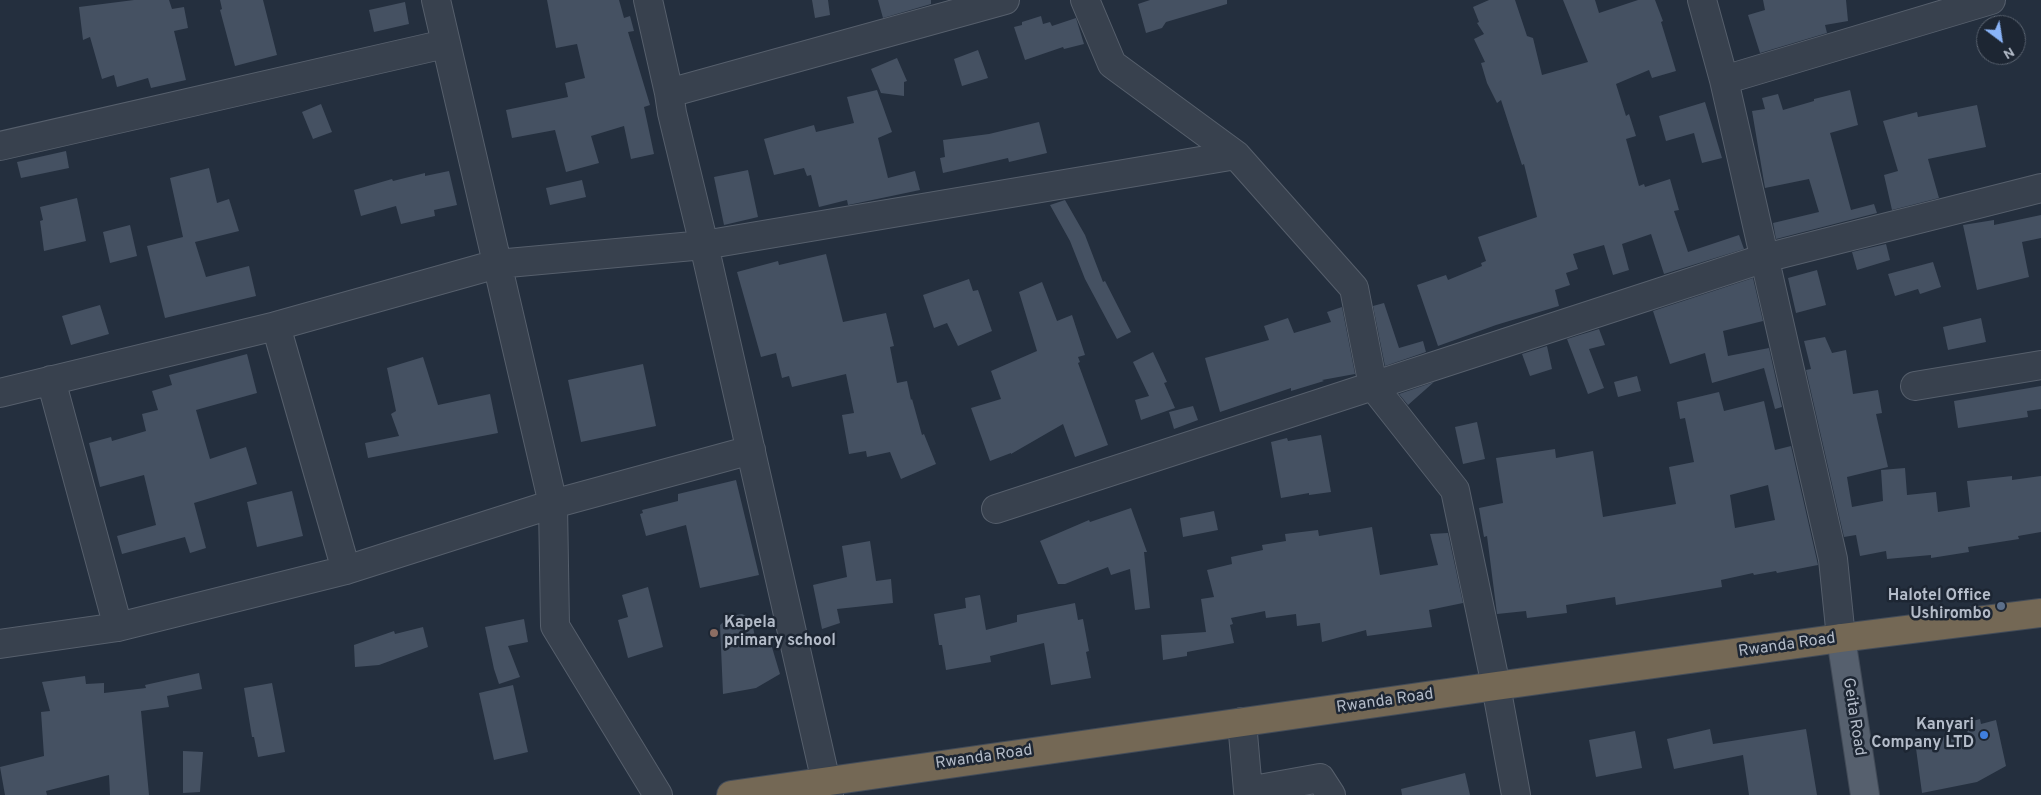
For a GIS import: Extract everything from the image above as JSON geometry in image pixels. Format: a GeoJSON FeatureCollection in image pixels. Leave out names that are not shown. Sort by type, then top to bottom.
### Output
{"type":"FeatureCollection","features":[{"type":"Feature","properties":{"kind":"highway","name":"Rwanda Road"},"geometry":{"type":"LineString","coordinates":[[731,795],[827,788],[1242,722],[1841,638],[2041,613]]}},
{"type":"Feature","properties":{"kind":"main road","name":"Geita Road"},"geometry":{"type":"LineString","coordinates":[[1841,638],[1865,795]]}},
{"type":"Feature","properties":{"kind":"street"},"geometry":{"type":"LineString","coordinates":[[436,0],[553,504],[555,626],[658,795]]}},
{"type":"Feature","properties":{"kind":"street"},"geometry":{"type":"LineString","coordinates":[[648,0],[672,113],[704,245],[827,788]]}},
{"type":"Feature","properties":{"kind":"street"},"geometry":{"type":"LineString","coordinates":[[669,94],[1005,0]]}},
{"type":"Feature","properties":{"kind":"street"},"geometry":{"type":"LineString","coordinates":[[1085,0],[1112,64],[1236,154],[1354,288],[1373,386],[1455,490],[1496,686],[1516,795]]}},
{"type":"Feature","properties":{"kind":"street"},"geometry":{"type":"LineString","coordinates":[[1702,0],[1724,80],[1833,559],[1841,638]]}},
{"type":"Feature","properties":{"kind":"street"},"geometry":{"type":"LineString","coordinates":[[1724,80],[1991,0]]}},
{"type":"Feature","properties":{"kind":"street"},"geometry":{"type":"LineString","coordinates":[[0,146],[445,44]]}},
{"type":"Feature","properties":{"kind":"street"},"geometry":{"type":"LineString","coordinates":[[0,393],[276,326],[497,264],[704,245],[1236,154]]}},
{"type":"Feature","properties":{"kind":"street"},"geometry":{"type":"LineString","coordinates":[[996,509],[1765,258],[2041,188]]}},
{"type":"Feature","properties":{"kind":"street"},"geometry":{"type":"LineString","coordinates":[[276,326],[346,570]]}},
{"type":"Feature","properties":{"kind":"street"},"geometry":{"type":"LineString","coordinates":[[1915,386],[2041,365]]}},
{"type":"Feature","properties":{"kind":"street"},"geometry":{"type":"LineString","coordinates":[[51,380],[118,627]]}},
{"type":"Feature","properties":{"kind":"street"},"geometry":{"type":"LineString","coordinates":[[0,644],[118,627],[346,570],[553,504],[751,450]]}},
{"type":"Feature","properties":{"kind":"street"},"geometry":{"type":"LineString","coordinates":[[1242,722],[1248,791],[1320,778],[1331,795]]}},
{"type":"Feature","properties":{"kind":"building"},"geometry":{"type":"Polygon","coordinates":[[[134,0],[169,0],[172,9],[184,7],[188,28],[174,31],[186,80],[151,88],[148,78],[117,87],[114,75],[102,79],[90,37],[83,40],[79,7],[134,0]]]}},
{"type":"Feature","properties":{"kind":"building"},"geometry":{"type":"Polygon","coordinates":[[[220,0],[263,0],[277,55],[235,66],[220,10],[222,9],[220,0]]]}},
{"type":"Feature","properties":{"kind":"building"},"geometry":{"type":"Polygon","coordinates":[[[547,0],[619,0],[624,18],[630,16],[634,31],[628,32],[650,105],[644,107],[654,154],[631,159],[624,126],[591,136],[599,163],[566,172],[555,130],[512,138],[506,110],[568,97],[565,83],[585,78],[577,44],[556,48],[547,0]]]}},
{"type":"Feature","properties":{"kind":"building"},"geometry":{"type":"Polygon","coordinates":[[[812,0],[828,0],[830,15],[815,18],[812,0]]]}},
{"type":"Feature","properties":{"kind":"building"},"geometry":{"type":"Polygon","coordinates":[[[878,0],[931,0],[931,4],[883,18],[878,0]]]}},
{"type":"Feature","properties":{"kind":"building"},"geometry":{"type":"Polygon","coordinates":[[[1150,0],[1227,0],[1227,4],[1166,22],[1162,28],[1146,33],[1138,4],[1150,0]]]}},
{"type":"Feature","properties":{"kind":"building"},"geometry":{"type":"Polygon","coordinates":[[[1489,0],[1515,0],[1527,36],[1533,38],[1542,75],[1588,62],[1563,0],[1595,0],[1599,13],[1638,0],[1655,0],[1663,21],[1661,22],[1676,71],[1652,78],[1649,70],[1616,84],[1626,116],[1629,114],[1636,136],[1626,139],[1639,186],[1644,184],[1645,187],[1670,179],[1679,210],[1674,211],[1688,252],[1739,235],[1744,249],[1664,274],[1651,234],[1622,244],[1629,270],[1613,275],[1604,245],[1573,254],[1578,269],[1566,273],[1570,285],[1555,290],[1559,306],[1496,325],[1438,346],[1417,285],[1446,275],[1448,280],[1482,266],[1481,263],[1486,261],[1478,237],[1537,217],[1524,164],[1522,165],[1501,100],[1497,103],[1487,83],[1481,63],[1485,62],[1474,39],[1484,34],[1477,23],[1479,22],[1473,7],[1489,0]]]}},
{"type":"Feature","properties":{"kind":"building"},"geometry":{"type":"Polygon","coordinates":[[[1763,0],[1846,0],[1848,21],[1825,25],[1827,33],[1760,53],[1748,15],[1765,10],[1763,0]]]}},
{"type":"Feature","properties":{"kind":"building"},"geometry":{"type":"Polygon","coordinates":[[[405,2],[409,24],[374,32],[369,10],[405,2]]]}},
{"type":"Feature","properties":{"kind":"building"},"geometry":{"type":"Polygon","coordinates":[[[1041,16],[1043,24],[1050,22],[1052,26],[1076,18],[1084,44],[1064,49],[1063,47],[1025,60],[1014,27],[1022,25],[1022,22],[1041,16]]]}},
{"type":"Feature","properties":{"kind":"building"},"geometry":{"type":"Polygon","coordinates":[[[978,50],[988,78],[962,86],[954,59],[978,50]]]}},
{"type":"Feature","properties":{"kind":"building"},"geometry":{"type":"Polygon","coordinates":[[[897,58],[907,81],[904,82],[904,96],[881,93],[871,69],[897,58]]]}},
{"type":"Feature","properties":{"kind":"building"},"geometry":{"type":"Polygon","coordinates":[[[877,90],[892,132],[878,138],[888,178],[915,171],[920,190],[848,205],[847,200],[819,207],[811,175],[807,176],[804,168],[774,175],[764,139],[814,125],[816,132],[854,123],[847,97],[877,90]]]}},
{"type":"Feature","properties":{"kind":"building"},"geometry":{"type":"Polygon","coordinates":[[[1850,90],[1858,125],[1830,133],[1851,210],[1874,204],[1877,213],[1776,239],[1773,223],[1819,212],[1809,179],[1765,188],[1752,111],[1765,109],[1762,98],[1778,94],[1783,110],[1814,101],[1814,99],[1850,90]]]}},
{"type":"Feature","properties":{"kind":"building"},"geometry":{"type":"Polygon","coordinates":[[[1705,102],[1722,158],[1702,163],[1694,133],[1666,141],[1659,116],[1705,102]]]}},
{"type":"Feature","properties":{"kind":"building"},"geometry":{"type":"Polygon","coordinates":[[[321,104],[332,132],[313,139],[302,112],[321,104]]]}},
{"type":"Feature","properties":{"kind":"building"},"geometry":{"type":"Polygon","coordinates":[[[1977,105],[1986,147],[1928,159],[1939,198],[1892,210],[1884,175],[1898,171],[1883,121],[1917,112],[1918,117],[1977,105]]]}},
{"type":"Feature","properties":{"kind":"building"},"geometry":{"type":"Polygon","coordinates":[[[1039,122],[1047,153],[1009,162],[1008,158],[943,173],[940,158],[945,157],[943,140],[989,134],[1039,122]]]}},
{"type":"Feature","properties":{"kind":"building"},"geometry":{"type":"Polygon","coordinates":[[[66,151],[69,168],[21,178],[17,162],[66,151]]]}},
{"type":"Feature","properties":{"kind":"building"},"geometry":{"type":"Polygon","coordinates":[[[209,168],[217,203],[229,199],[239,231],[195,242],[206,277],[249,266],[256,296],[165,318],[147,246],[183,237],[170,178],[209,168]]]}},
{"type":"Feature","properties":{"kind":"building"},"geometry":{"type":"Polygon","coordinates":[[[748,170],[758,217],[724,225],[714,177],[748,170]]]}},
{"type":"Feature","properties":{"kind":"building"},"geometry":{"type":"Polygon","coordinates":[[[449,171],[457,205],[434,210],[435,216],[401,224],[396,206],[361,216],[354,190],[392,179],[393,181],[425,173],[425,176],[449,171]]]}},
{"type":"Feature","properties":{"kind":"building"},"geometry":{"type":"Polygon","coordinates":[[[582,180],[586,197],[550,205],[546,188],[582,180]]]}},
{"type":"Feature","properties":{"kind":"building"},"geometry":{"type":"Polygon","coordinates":[[[77,198],[86,241],[44,251],[40,221],[43,220],[40,207],[77,198]]]}},
{"type":"Feature","properties":{"kind":"building"},"geometry":{"type":"Polygon","coordinates":[[[1065,200],[1085,235],[1103,282],[1105,281],[1131,332],[1117,339],[1085,279],[1070,241],[1050,205],[1065,200]]]}},
{"type":"Feature","properties":{"kind":"building"},"geometry":{"type":"Polygon","coordinates":[[[2041,215],[2041,238],[2022,242],[2029,277],[1977,290],[1963,225],[1994,220],[1994,225],[2041,215]]]}},
{"type":"Feature","properties":{"kind":"building"},"geometry":{"type":"Polygon","coordinates":[[[130,225],[137,256],[110,263],[103,232],[130,225]]]}},
{"type":"Feature","properties":{"kind":"building"},"geometry":{"type":"Polygon","coordinates":[[[1886,244],[1890,260],[1857,270],[1852,252],[1886,244]]]}},
{"type":"Feature","properties":{"kind":"building"},"geometry":{"type":"Polygon","coordinates":[[[826,254],[843,322],[886,313],[894,346],[890,347],[897,383],[907,381],[922,435],[924,434],[936,464],[901,479],[890,452],[867,457],[866,451],[849,454],[842,415],[854,413],[846,374],[792,387],[789,376],[782,378],[776,353],[761,357],[737,272],[778,261],[779,265],[826,254]]]}},
{"type":"Feature","properties":{"kind":"building"},"geometry":{"type":"Polygon","coordinates":[[[1933,262],[1941,287],[1920,294],[1918,289],[1895,296],[1888,274],[1933,262]]]}},
{"type":"Feature","properties":{"kind":"building"},"geometry":{"type":"Polygon","coordinates":[[[1817,270],[1826,305],[1796,313],[1788,278],[1817,270]]]}},
{"type":"Feature","properties":{"kind":"building"},"geometry":{"type":"Polygon","coordinates":[[[1753,278],[1763,321],[1723,331],[1728,356],[1769,348],[1782,407],[1775,409],[1764,368],[1712,383],[1705,353],[1670,364],[1653,311],[1753,278]]]}},
{"type":"Feature","properties":{"kind":"building"},"geometry":{"type":"Polygon","coordinates":[[[969,279],[973,291],[978,290],[992,331],[958,346],[947,323],[934,328],[923,295],[969,279]]]}},
{"type":"Feature","properties":{"kind":"building"},"geometry":{"type":"Polygon","coordinates":[[[1042,282],[1057,321],[1072,315],[1085,355],[1078,357],[1080,362],[1078,363],[1108,445],[1075,457],[1063,424],[1011,454],[990,461],[971,408],[1001,399],[991,371],[1037,351],[1019,292],[1042,282]]]}},
{"type":"Feature","properties":{"kind":"building"},"geometry":{"type":"Polygon","coordinates":[[[1384,303],[1399,348],[1423,341],[1426,352],[1385,366],[1373,306],[1384,303]]]}},
{"type":"Feature","properties":{"kind":"building"},"geometry":{"type":"Polygon","coordinates":[[[100,305],[109,334],[71,345],[62,316],[100,305]]]}},
{"type":"Feature","properties":{"kind":"building"},"geometry":{"type":"Polygon","coordinates":[[[1342,307],[1355,374],[1322,380],[1324,381],[1291,391],[1291,388],[1220,412],[1205,358],[1269,340],[1264,326],[1288,318],[1294,333],[1331,322],[1327,312],[1342,307]]]}},
{"type":"Feature","properties":{"kind":"building"},"geometry":{"type":"Polygon","coordinates":[[[1981,318],[1986,342],[1948,350],[1943,327],[1981,318]]]}},
{"type":"Feature","properties":{"kind":"building"},"geometry":{"type":"Polygon","coordinates":[[[1599,329],[1605,345],[1589,349],[1604,388],[1588,394],[1567,339],[1599,329]]]}},
{"type":"Feature","properties":{"kind":"building"},"geometry":{"type":"Polygon","coordinates":[[[1825,337],[1832,353],[1846,350],[1853,394],[1878,390],[1882,413],[1876,414],[1888,467],[1847,477],[1852,507],[1883,501],[1881,470],[1905,468],[1907,495],[1936,492],[1938,512],[1970,507],[1967,481],[2012,476],[2012,480],[2041,476],[2041,532],[2018,536],[2019,539],[1968,547],[1969,552],[1931,558],[1931,555],[1887,559],[1886,551],[1860,556],[1856,535],[1844,537],[1806,370],[1811,369],[1804,341],[1825,337]]]}},
{"type":"Feature","properties":{"kind":"building"},"geometry":{"type":"Polygon","coordinates":[[[1547,346],[1552,369],[1530,376],[1522,354],[1547,346]]]}},
{"type":"Feature","properties":{"kind":"building"},"geometry":{"type":"Polygon","coordinates":[[[1153,352],[1167,382],[1164,383],[1175,408],[1141,420],[1135,400],[1149,396],[1133,362],[1153,352]]]}},
{"type":"Feature","properties":{"kind":"building"},"geometry":{"type":"Polygon","coordinates":[[[247,354],[257,393],[196,410],[210,459],[246,447],[257,484],[194,503],[206,548],[190,553],[185,537],[122,554],[117,536],[156,525],[144,475],[100,487],[89,443],[111,437],[112,441],[146,431],[142,414],[158,410],[152,391],[172,385],[169,375],[247,354]]]}},
{"type":"Feature","properties":{"kind":"building"},"geometry":{"type":"Polygon","coordinates":[[[423,357],[438,405],[490,394],[498,433],[368,458],[365,443],[399,436],[391,414],[396,411],[387,368],[423,357]]]}},
{"type":"Feature","properties":{"kind":"building"},"geometry":{"type":"Polygon","coordinates":[[[643,364],[656,426],[581,442],[568,380],[643,364]]]}},
{"type":"Feature","properties":{"kind":"building"},"geometry":{"type":"Polygon","coordinates":[[[1637,376],[1641,391],[1618,397],[1614,382],[1637,376]]]}},
{"type":"Feature","properties":{"kind":"building"},"geometry":{"type":"Polygon","coordinates":[[[1434,382],[1408,405],[1399,394],[1434,382]]]}},
{"type":"Feature","properties":{"kind":"building"},"geometry":{"type":"Polygon","coordinates":[[[2041,386],[2041,409],[2027,411],[2028,417],[1958,428],[1954,401],[2041,386]]]}},
{"type":"Feature","properties":{"kind":"building"},"geometry":{"type":"Polygon","coordinates":[[[1719,392],[1724,411],[1764,401],[1775,450],[1791,446],[1818,565],[1777,573],[1776,571],[1754,575],[1753,573],[1721,580],[1722,587],[1616,605],[1615,597],[1566,605],[1567,613],[1527,618],[1526,611],[1497,614],[1487,536],[1484,537],[1479,508],[1503,503],[1496,458],[1555,449],[1556,458],[1593,451],[1603,517],[1676,504],[1669,467],[1694,462],[1685,418],[1680,419],[1677,402],[1719,392]],[[1768,485],[1730,495],[1735,528],[1775,520],[1768,485]]]}},
{"type":"Feature","properties":{"kind":"building"},"geometry":{"type":"Polygon","coordinates":[[[1193,406],[1198,420],[1174,429],[1169,412],[1193,406]]]}},
{"type":"Feature","properties":{"kind":"building"},"geometry":{"type":"Polygon","coordinates":[[[1477,422],[1485,459],[1463,464],[1455,427],[1477,422]]]}},
{"type":"Feature","properties":{"kind":"building"},"geometry":{"type":"Polygon","coordinates":[[[1321,435],[1331,492],[1309,495],[1309,493],[1281,498],[1271,442],[1287,438],[1288,441],[1321,435]]]}},
{"type":"Feature","properties":{"kind":"building"},"geometry":{"type":"Polygon","coordinates":[[[736,480],[759,575],[700,588],[686,525],[646,536],[640,514],[643,513],[642,510],[678,501],[678,494],[736,480]]]}},
{"type":"Feature","properties":{"kind":"building"},"geometry":{"type":"Polygon","coordinates":[[[292,491],[303,536],[257,547],[247,502],[292,491]]]}},
{"type":"Feature","properties":{"kind":"building"},"geometry":{"type":"Polygon","coordinates":[[[1131,508],[1147,552],[1144,552],[1150,608],[1135,610],[1130,569],[1111,575],[1108,567],[1065,584],[1058,584],[1040,541],[1089,520],[1090,522],[1131,508]]]}},
{"type":"Feature","properties":{"kind":"building"},"geometry":{"type":"Polygon","coordinates":[[[1214,511],[1218,530],[1183,537],[1180,518],[1214,511]]]}},
{"type":"Feature","properties":{"kind":"building"},"geometry":{"type":"Polygon","coordinates":[[[1372,527],[1380,575],[1438,565],[1430,534],[1448,533],[1463,603],[1429,610],[1432,627],[1367,636],[1366,630],[1322,642],[1320,623],[1297,626],[1296,614],[1266,618],[1265,611],[1231,618],[1233,624],[1230,625],[1234,643],[1187,652],[1187,656],[1163,660],[1161,635],[1206,632],[1201,599],[1214,597],[1207,570],[1232,564],[1231,557],[1263,550],[1262,545],[1286,541],[1285,534],[1318,530],[1319,536],[1372,527]]]}},
{"type":"Feature","properties":{"kind":"building"},"geometry":{"type":"Polygon","coordinates":[[[870,541],[876,581],[891,579],[893,603],[837,609],[840,623],[822,629],[813,585],[847,577],[842,546],[870,541]]]}},
{"type":"Feature","properties":{"kind":"building"},"geometry":{"type":"Polygon","coordinates":[[[648,587],[663,647],[628,658],[618,620],[628,617],[622,595],[648,587]]]}},
{"type":"Feature","properties":{"kind":"building"},"geometry":{"type":"Polygon","coordinates":[[[980,595],[986,630],[1017,622],[1017,615],[1075,603],[1078,620],[1083,619],[1089,651],[1086,652],[1091,678],[1051,685],[1044,643],[990,656],[991,662],[946,670],[942,645],[939,645],[934,614],[966,608],[965,598],[980,595]]]}},
{"type":"Feature","properties":{"kind":"building"},"geometry":{"type":"Polygon","coordinates":[[[742,614],[751,618],[757,646],[771,644],[780,674],[756,688],[723,694],[720,625],[730,616],[742,614]]]}},
{"type":"Feature","properties":{"kind":"building"},"geometry":{"type":"Polygon","coordinates":[[[524,619],[528,642],[508,646],[520,677],[499,684],[485,627],[524,619]]]}},
{"type":"Feature","properties":{"kind":"building"},"geometry":{"type":"Polygon","coordinates":[[[423,627],[428,647],[379,665],[355,667],[354,645],[394,631],[395,634],[423,627]]]}},
{"type":"Feature","properties":{"kind":"building"},"geometry":{"type":"Polygon","coordinates":[[[199,673],[202,689],[167,696],[169,707],[141,711],[149,795],[110,795],[109,775],[46,791],[47,795],[5,795],[0,767],[44,756],[41,712],[50,711],[42,682],[85,676],[86,684],[104,683],[104,693],[146,688],[145,685],[199,673]]]}},
{"type":"Feature","properties":{"kind":"building"},"geometry":{"type":"Polygon","coordinates":[[[272,683],[285,752],[258,757],[254,737],[252,737],[244,688],[272,683]]]}},
{"type":"Feature","properties":{"kind":"building"},"geometry":{"type":"Polygon","coordinates":[[[513,685],[528,752],[494,760],[479,693],[513,685]]]}},
{"type":"Feature","properties":{"kind":"building"},"geometry":{"type":"Polygon","coordinates":[[[1980,719],[1981,724],[1996,720],[2006,766],[1977,782],[1922,793],[1915,741],[1968,734],[1965,723],[1980,719]]]}},
{"type":"Feature","properties":{"kind":"building"},"geometry":{"type":"Polygon","coordinates":[[[1710,729],[1713,744],[1806,729],[1817,795],[1749,795],[1743,755],[1674,769],[1667,739],[1710,729]]]}},
{"type":"Feature","properties":{"kind":"building"},"geometry":{"type":"Polygon","coordinates":[[[1635,731],[1642,768],[1596,777],[1589,740],[1635,731]]]}},
{"type":"Feature","properties":{"kind":"building"},"geometry":{"type":"Polygon","coordinates":[[[183,751],[203,752],[200,792],[183,793],[183,751]]]}},
{"type":"Feature","properties":{"kind":"building"},"geometry":{"type":"Polygon","coordinates":[[[1465,773],[1470,795],[1402,795],[1401,789],[1465,773]]]}},
{"type":"Feature","properties":{"kind":"place","name":"Halotel Office Ushirombo"},"geometry":{"type":"Point","coordinates":[2001,606]}},
{"type":"Feature","properties":{"kind":"place","name":"Kapela primary school"},"geometry":{"type":"Point","coordinates":[714,633]}},
{"type":"Feature","properties":{"kind":"place","name":"Kanyari Company LTD"},"geometry":{"type":"Point","coordinates":[1984,735]}}]}
